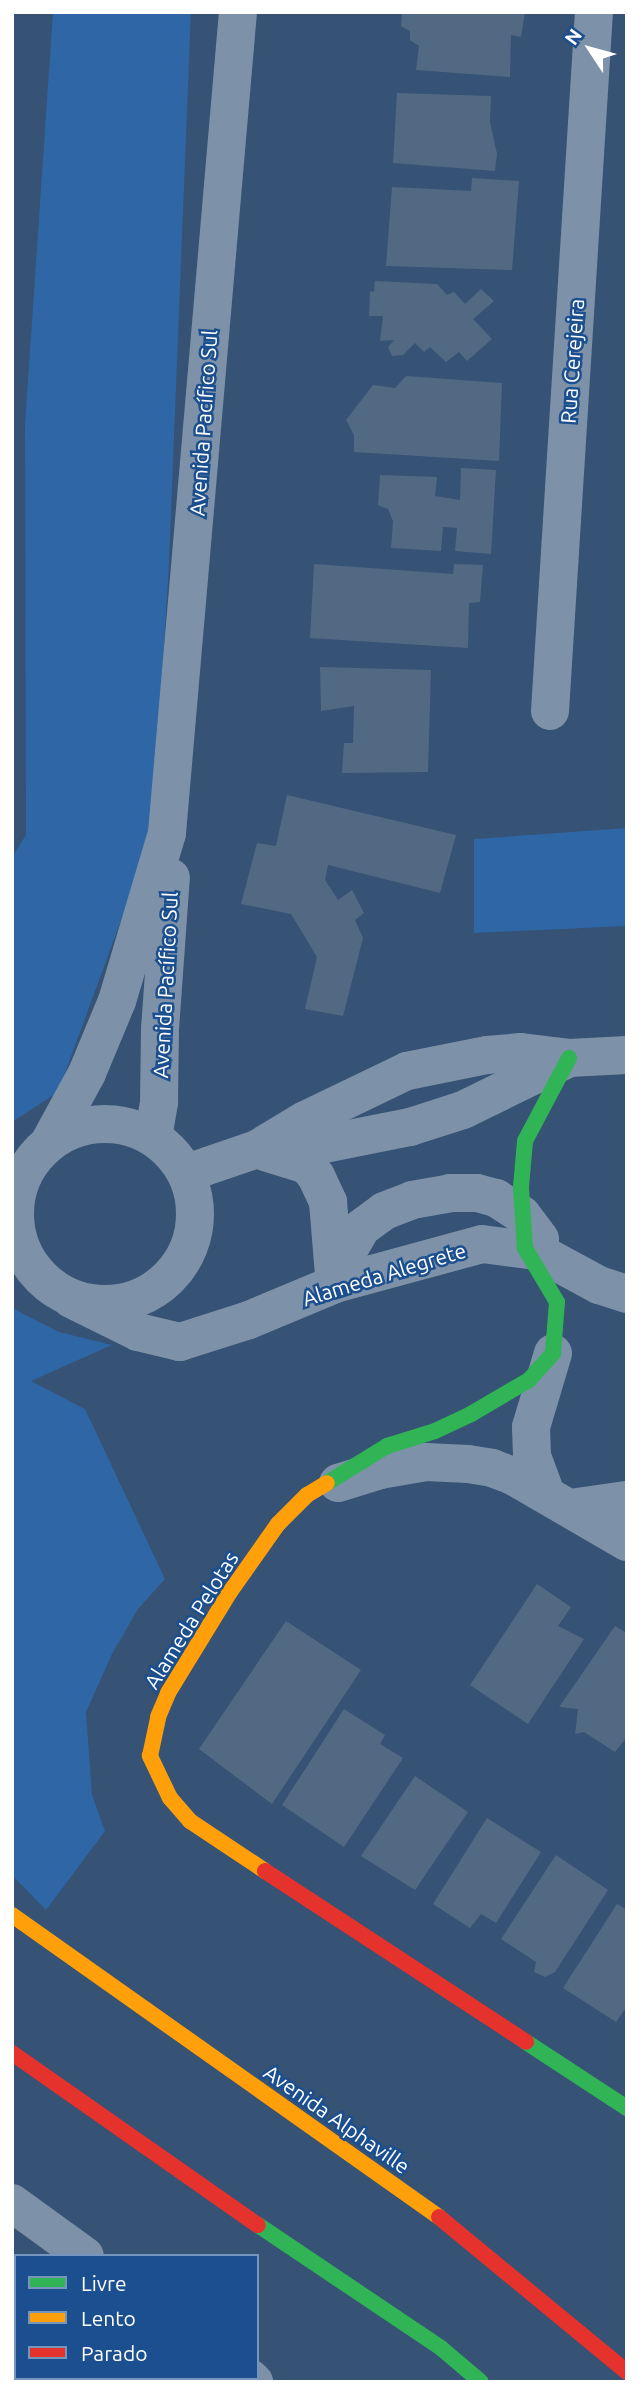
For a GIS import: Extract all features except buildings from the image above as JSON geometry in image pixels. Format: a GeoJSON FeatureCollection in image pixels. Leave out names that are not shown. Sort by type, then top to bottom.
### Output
{"type":"FeatureCollection","features":[{"type":"Feature","properties":{"kind":"street","name":"Avenida Pacífico Sul"},"geometry":{"type":"LineString","coordinates":[[153,1137],[159,1102],[160,1029],[171,897],[167,833],[238,12]]}},
{"type":"Feature","properties":{"kind":"street","name":"Rua Cerejeira"},"geometry":{"type":"LineString","coordinates":[[550,711],[594,12]]}},
{"type":"Feature","properties":{"kind":"street","name":"Avenida Pacífico Sul"},"geometry":{"type":"LineString","coordinates":[[34,1151],[87,1073],[117,1001],[167,833]]}},
{"type":"Feature","properties":{"kind":"street"},"geometry":{"type":"LineString","coordinates":[[187,1174],[257,1149],[305,1120],[407,1071],[487,1055],[521,1052],[569,1058],[627,1055]]}},
{"type":"Feature","properties":{"kind":"street"},"geometry":{"type":"LineString","coordinates":[[257,1149],[319,1145],[410,1127],[463,1110],[569,1058]]}},
{"type":"Feature","properties":{"kind":"street"},"geometry":{"type":"LineString","coordinates":[[558,1501],[532,1456],[531,1427],[558,1329],[557,1302],[533,1240],[525,1141],[569,1058]]}},
{"type":"Feature","properties":{"kind":"street"},"geometry":{"type":"LineString","coordinates":[[95,1124],[126,1125],[153,1137],[176,1157],[187,1174],[196,1213],[192,1242],[178,1269],[156,1290],[129,1302],[100,1306],[43,1288],[19,1243],[15,1203],[23,1174],[34,1151],[66,1132],[95,1124]]}},
{"type":"Feature","properties":{"kind":"street"},"geometry":{"type":"LineString","coordinates":[[257,1149],[307,1165],[316,1176],[328,1202],[335,1284]]}},
{"type":"Feature","properties":{"kind":"street"},"geometry":{"type":"LineString","coordinates":[[335,1284],[344,1258],[361,1228],[384,1211],[412,1200],[450,1193],[477,1193],[496,1198],[533,1240]]}},
{"type":"Feature","properties":{"kind":"street","name":"Alameda Alegrete"},"geometry":{"type":"LineString","coordinates":[[43,1288],[138,1332],[180,1342],[249,1320],[335,1284],[482,1244],[533,1240],[599,1285],[627,1294]]}},
{"type":"Feature","properties":{"kind":"street","name":"Alameda Pelotas"},"geometry":{"type":"LineString","coordinates":[[553,1353],[529,1380],[517,1387],[435,1431],[387,1446],[307,1495],[278,1524],[230,1592],[168,1693],[158,1717],[150,1756],[170,1798],[190,1821],[627,2108]]}},
{"type":"Feature","properties":{"kind":"street"},"geometry":{"type":"LineString","coordinates":[[307,1495],[380,1470],[445,1462],[492,1468],[558,1501],[627,1542]]}},
{"type":"Feature","properties":{"kind":"street"},"geometry":{"type":"LineString","coordinates":[[558,1501],[627,1500]]}},
{"type":"Feature","properties":{"kind":"street","name":"Avenida Alphaville"},"geometry":{"type":"LineString","coordinates":[[12,1915],[465,2235],[627,2372]]}},
{"type":"Feature","properties":{"kind":"street"},"geometry":{"type":"LineString","coordinates":[[12,2053],[240,2213],[441,2348],[481,2382]]}},
{"type":"Feature","properties":{"kind":"street"},"geometry":{"type":"LineString","coordinates":[[12,2203],[82,2254]]}},
{"type":"Feature","properties":{"kind":"shaded area"},"geometry":{"type":"Polygon","coordinates":[[[53,12],[191,12],[169,563],[153,833],[58,1092],[12,1122],[12,857],[26,835],[25,424],[53,12]]]}},
{"type":"Feature","properties":{"kind":"shaded area"},"geometry":{"type":"Polygon","coordinates":[[[627,828],[627,926],[474,933],[474,839],[627,828]]]}},
{"type":"Feature","properties":{"kind":"shaded area"},"geometry":{"type":"Polygon","coordinates":[[[12,1308],[59,1332],[112,1345],[31,1381],[85,1409],[165,1579],[138,1609],[112,1654],[86,1712],[92,1795],[105,1831],[46,1910],[12,1875],[12,1308]]]}},
{"type":"Feature","properties":{"kind":"traffic: fast"},"geometry":{"type":"LineString","coordinates":[[327,1483],[387,1446],[435,1431],[471,1414],[529,1380],[553,1353],[557,1302],[525,1248],[521,1187],[525,1141],[569,1058]]}},
{"type":"Feature","properties":{"kind":"traffic: fast"},"geometry":{"type":"LineString","coordinates":[[526,2042],[627,2108]]}},
{"type":"Feature","properties":{"kind":"traffic: fast"},"geometry":{"type":"LineString","coordinates":[[258,2225],[441,2348],[481,2382]]}},
{"type":"Feature","properties":{"kind":"traffic: slow"},"geometry":{"type":"LineString","coordinates":[[265,1871],[190,1821],[170,1798],[150,1756],[158,1717],[168,1693],[230,1592],[278,1524],[307,1495],[327,1483]]}},
{"type":"Feature","properties":{"kind":"traffic: slow"},"geometry":{"type":"LineString","coordinates":[[12,1915],[439,2217]]}},
{"type":"Feature","properties":{"kind":"traffic: jam"},"geometry":{"type":"LineString","coordinates":[[265,1871],[526,2042]]}},
{"type":"Feature","properties":{"kind":"traffic: jam"},"geometry":{"type":"LineString","coordinates":[[12,2053],[258,2225]]}},
{"type":"Feature","properties":{"kind":"traffic: jam"},"geometry":{"type":"LineString","coordinates":[[439,2217],[627,2372]]}}]}
